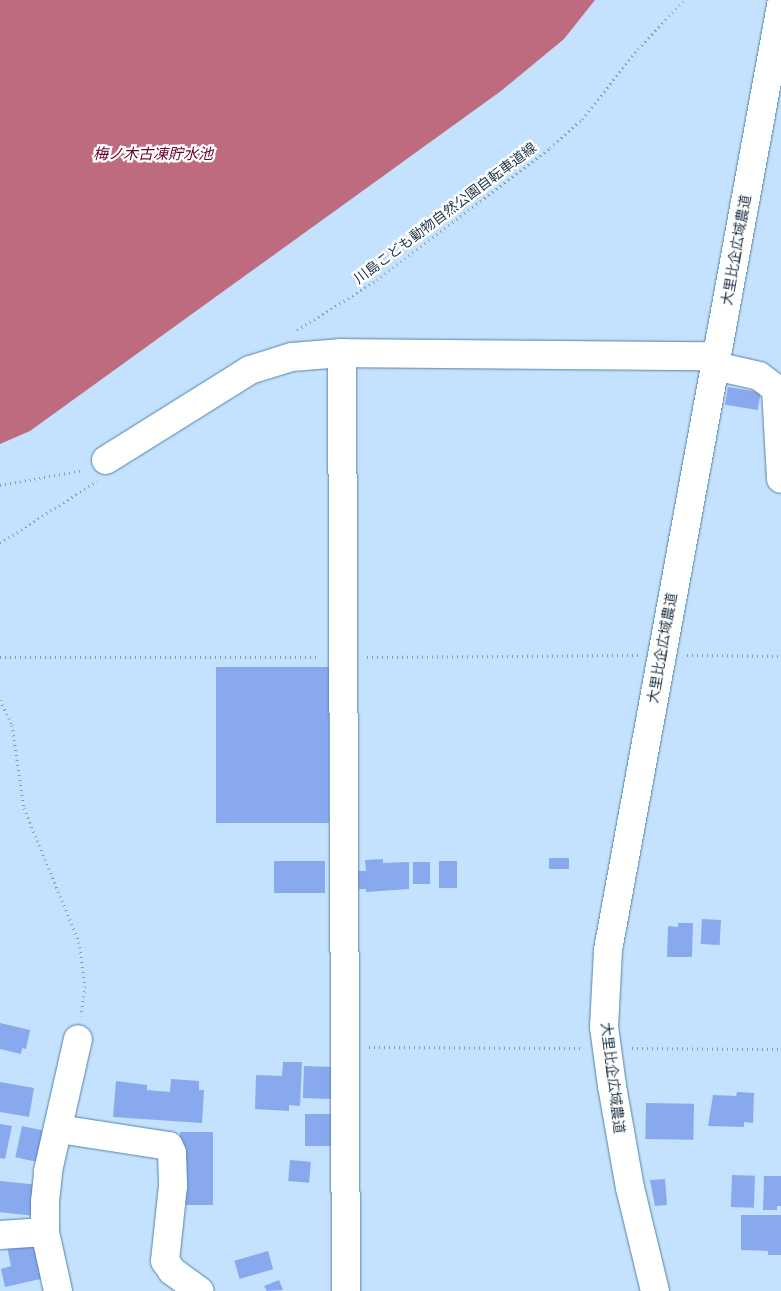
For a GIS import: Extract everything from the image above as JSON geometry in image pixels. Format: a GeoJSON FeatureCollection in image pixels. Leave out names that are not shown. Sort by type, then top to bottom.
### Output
{"type":"FeatureCollection","features":[{"type":"Feature","properties":{"kind":"street","name":"大里比企広域農道"},"geometry":{"type":"LineString","coordinates":[[655,1291],[630,1188],[604,1027],[608,950],[716,361],[772,101],[781,6]]}},
{"type":"Feature","properties":{"kind":"street"},"geometry":{"type":"LineString","coordinates":[[342,353],[346,1291]]}},
{"type":"Feature","properties":{"kind":"street"},"geometry":{"type":"LineString","coordinates":[[102,470],[123,453],[250,370],[292,357],[342,353],[716,361],[759,376],[776,389],[781,479]]}},
{"type":"Feature","properties":{"kind":"street"},"geometry":{"type":"LineString","coordinates":[[58,1291],[45,1232],[48,1171],[78,1039]]}},
{"type":"Feature","properties":{"kind":"street"},"geometry":{"type":"LineString","coordinates":[[58,1129],[169,1146],[172,1153],[173,1186],[165,1261],[172,1271],[200,1291]]}},
{"type":"Feature","properties":{"kind":"street"},"geometry":{"type":"LineString","coordinates":[[0,1235],[45,1232]]}},
{"type":"Feature","properties":{"kind":"path","name":"川島こども動物自然公園自転車道線"},"geometry":{"type":"LineString","coordinates":[[289,334],[377,280],[550,148],[582,119],[638,48],[684,0]]}},
{"type":"Feature","properties":{"kind":"path"},"geometry":{"type":"LineString","coordinates":[[0,485],[75,471],[102,470]]}},
{"type":"Feature","properties":{"kind":"path"},"geometry":{"type":"LineString","coordinates":[[0,543],[102,470]]}},
{"type":"Feature","properties":{"kind":"path"},"geometry":{"type":"LineString","coordinates":[[0,657],[781,656]]}},
{"type":"Feature","properties":{"kind":"path"},"geometry":{"type":"LineString","coordinates":[[0,700],[12,725],[24,808],[79,942],[85,986],[78,1039]]}},
{"type":"Feature","properties":{"kind":"path"},"geometry":{"type":"LineString","coordinates":[[346,1047],[781,1049]]}},
{"type":"Feature","properties":{"kind":"water","name":"梅ノ木古凍貯水池"},"geometry":{"type":"Polygon","coordinates":[[[0,0],[595,0],[564,39],[501,91],[30,431],[0,444],[0,0]]]}},
{"type":"Feature","properties":{"kind":"building"},"geometry":{"type":"Polygon","coordinates":[[[728,387],[761,392],[758,410],[725,405],[728,387]]]}},
{"type":"Feature","properties":{"kind":"building"},"geometry":{"type":"Polygon","coordinates":[[[216,667],[329,667],[329,823],[216,823],[216,667]]]}},
{"type":"Feature","properties":{"kind":"building"},"geometry":{"type":"Polygon","coordinates":[[[549,858],[569,858],[569,869],[549,869],[549,858]]]}},
{"type":"Feature","properties":{"kind":"building"},"geometry":{"type":"Polygon","coordinates":[[[383,859],[383,863],[409,862],[409,889],[366,892],[366,889],[359,889],[358,871],[366,871],[365,860],[383,859]]]}},
{"type":"Feature","properties":{"kind":"building"},"geometry":{"type":"Polygon","coordinates":[[[274,861],[325,861],[325,893],[274,893],[274,861]]]}},
{"type":"Feature","properties":{"kind":"building"},"geometry":{"type":"Polygon","coordinates":[[[439,861],[457,861],[457,888],[439,888],[439,861]]]}},
{"type":"Feature","properties":{"kind":"building"},"geometry":{"type":"Polygon","coordinates":[[[413,862],[430,862],[430,884],[413,884],[413,862]]]}},
{"type":"Feature","properties":{"kind":"building"},"geometry":{"type":"Polygon","coordinates":[[[702,919],[721,920],[720,945],[701,944],[702,919]]]}},
{"type":"Feature","properties":{"kind":"building"},"geometry":{"type":"Polygon","coordinates":[[[678,923],[693,923],[692,957],[667,957],[668,926],[678,927],[678,923]]]}},
{"type":"Feature","properties":{"kind":"building"},"geometry":{"type":"Polygon","coordinates":[[[0,1023],[30,1030],[26,1049],[22,1048],[21,1054],[0,1049],[0,1023]]]}},
{"type":"Feature","properties":{"kind":"building"},"geometry":{"type":"Polygon","coordinates":[[[283,1062],[302,1062],[300,1106],[289,1105],[289,1111],[255,1109],[256,1075],[282,1076],[283,1062]]]}},
{"type":"Feature","properties":{"kind":"building"},"geometry":{"type":"Polygon","coordinates":[[[304,1066],[332,1067],[331,1099],[303,1098],[304,1066]]]}},
{"type":"Feature","properties":{"kind":"building"},"geometry":{"type":"Polygon","coordinates":[[[171,1079],[199,1081],[199,1090],[204,1090],[202,1123],[113,1117],[116,1081],[147,1085],[147,1090],[170,1092],[171,1079]]]}},
{"type":"Feature","properties":{"kind":"building"},"geometry":{"type":"Polygon","coordinates":[[[0,1082],[34,1088],[29,1117],[0,1112],[0,1082]]]}},
{"type":"Feature","properties":{"kind":"building"},"geometry":{"type":"Polygon","coordinates":[[[737,1092],[754,1093],[753,1123],[744,1122],[744,1127],[708,1126],[713,1095],[736,1096],[737,1092]]]}},
{"type":"Feature","properties":{"kind":"building"},"geometry":{"type":"Polygon","coordinates":[[[646,1103],[694,1104],[693,1140],[645,1139],[646,1103]]]}},
{"type":"Feature","properties":{"kind":"building"},"geometry":{"type":"Polygon","coordinates":[[[305,1114],[332,1114],[332,1146],[305,1146],[305,1114]]]}},
{"type":"Feature","properties":{"kind":"building"},"geometry":{"type":"Polygon","coordinates":[[[0,1124],[12,1126],[5,1159],[0,1158],[0,1124]]]}},
{"type":"Feature","properties":{"kind":"building"},"geometry":{"type":"Polygon","coordinates":[[[22,1126],[45,1131],[39,1162],[15,1157],[22,1126]]]}},
{"type":"Feature","properties":{"kind":"building"},"geometry":{"type":"Polygon","coordinates":[[[180,1132],[213,1132],[213,1205],[180,1205],[180,1132]]]}},
{"type":"Feature","properties":{"kind":"building"},"geometry":{"type":"Polygon","coordinates":[[[290,1160],[311,1162],[309,1183],[288,1181],[290,1160]]]}},
{"type":"Feature","properties":{"kind":"building"},"geometry":{"type":"Polygon","coordinates":[[[732,1175],[755,1176],[754,1208],[731,1207],[732,1175]]]}},
{"type":"Feature","properties":{"kind":"building"},"geometry":{"type":"Polygon","coordinates":[[[764,1176],[781,1176],[781,1206],[777,1206],[777,1210],[763,1210],[764,1176]]]}},
{"type":"Feature","properties":{"kind":"building"},"geometry":{"type":"Polygon","coordinates":[[[665,1179],[667,1205],[655,1206],[650,1180],[665,1179]]]}},
{"type":"Feature","properties":{"kind":"building"},"geometry":{"type":"Polygon","coordinates":[[[0,1181],[37,1185],[34,1216],[0,1212],[0,1181]]]}},
{"type":"Feature","properties":{"kind":"building"},"geometry":{"type":"Polygon","coordinates":[[[741,1215],[781,1215],[781,1255],[768,1255],[768,1251],[741,1250],[741,1215]]]}},
{"type":"Feature","properties":{"kind":"building"},"geometry":{"type":"Polygon","coordinates":[[[37,1240],[45,1278],[5,1287],[1,1269],[11,1266],[7,1247],[37,1240]]]}},
{"type":"Feature","properties":{"kind":"building"},"geometry":{"type":"Polygon","coordinates":[[[268,1251],[273,1269],[240,1279],[234,1261],[268,1251]]]}},
{"type":"Feature","properties":{"kind":"building"},"geometry":{"type":"Polygon","coordinates":[[[279,1280],[283,1290],[267,1291],[264,1286],[279,1280]]]}}]}
